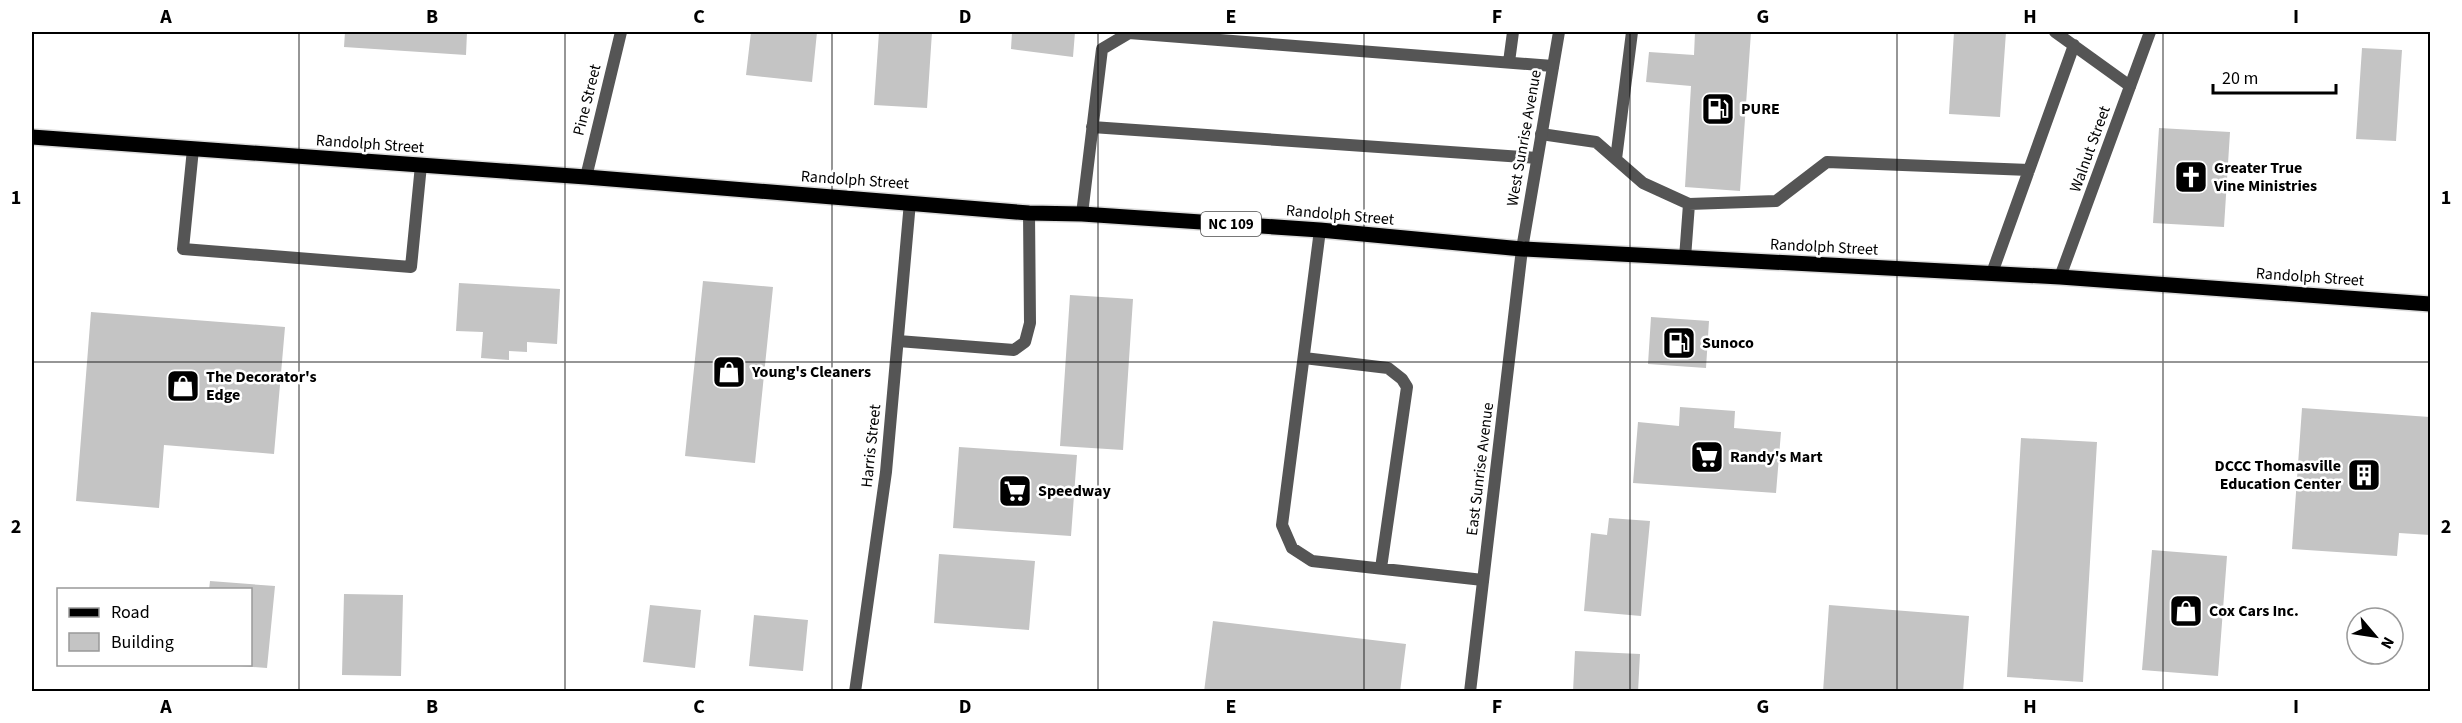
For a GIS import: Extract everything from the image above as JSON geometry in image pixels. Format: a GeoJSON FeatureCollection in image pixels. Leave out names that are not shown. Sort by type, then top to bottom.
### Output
{"type":"FeatureCollection","features":[{"type":"Feature","properties":{"kind":"main road","name":"Randolph Street"},"geometry":{"type":"LineString","coordinates":[[32,137],[586,177],[1029,213],[1082,214],[1320,230],[1522,249],[2060,277],[2430,304]]}},
{"type":"Feature","properties":{"kind":"street","name":"Pine Street"},"geometry":{"type":"LineString","coordinates":[[586,177],[621,32]]}},
{"type":"Feature","properties":{"kind":"street"},"geometry":{"type":"LineString","coordinates":[[1509,62],[1513,32]]}},
{"type":"Feature","properties":{"kind":"street","name":"West Sunrise Avenue"},"geometry":{"type":"LineString","coordinates":[[1522,249],[1559,32]]}},
{"type":"Feature","properties":{"kind":"street"},"geometry":{"type":"LineString","coordinates":[[1616,159],[1632,32]]}},
{"type":"Feature","properties":{"kind":"street"},"geometry":{"type":"LineString","coordinates":[[2055,32],[2130,86]]}},
{"type":"Feature","properties":{"kind":"street","name":"Walnut Street"},"geometry":{"type":"LineString","coordinates":[[2060,277],[2150,32]]}},
{"type":"Feature","properties":{"kind":"street"},"geometry":{"type":"LineString","coordinates":[[1082,214],[1102,49],[1129,33],[1553,66]]}},
{"type":"Feature","properties":{"kind":"street"},"geometry":{"type":"LineString","coordinates":[[1992,273],[2074,45]]}},
{"type":"Feature","properties":{"kind":"street"},"geometry":{"type":"LineString","coordinates":[[1092,127],[1538,158]]}},
{"type":"Feature","properties":{"kind":"street"},"geometry":{"type":"LineString","coordinates":[[1541,134],[1596,142],[1643,183],[1689,204],[1776,201],[1827,162],[2029,170]]}},
{"type":"Feature","properties":{"kind":"street"},"geometry":{"type":"LineString","coordinates":[[193,149],[183,249],[411,267],[421,165]]}},
{"type":"Feature","properties":{"kind":"street","name":"Harris Street"},"geometry":{"type":"LineString","coordinates":[[855,692],[886,472],[910,202]]}},
{"type":"Feature","properties":{"kind":"street"},"geometry":{"type":"LineString","coordinates":[[1685,258],[1689,204]]}},
{"type":"Feature","properties":{"kind":"street"},"geometry":{"type":"LineString","coordinates":[[898,341],[1014,350],[1025,342],[1030,322],[1029,213]]}},
{"type":"Feature","properties":{"kind":"street"},"geometry":{"type":"LineString","coordinates":[[1320,230],[1282,525],[1292,549],[1312,561],[1483,580]]}},
{"type":"Feature","properties":{"kind":"street","name":"East Sunrise Avenue"},"geometry":{"type":"LineString","coordinates":[[1470,692],[1522,249]]}},
{"type":"Feature","properties":{"kind":"street"},"geometry":{"type":"LineString","coordinates":[[1304,358],[1388,368],[1402,379],[1407,387],[1381,568]]}},
{"type":"Feature","properties":{"kind":"building"},"geometry":{"type":"Polygon","coordinates":[[[345,32],[467,32],[466,55],[344,47],[345,32]]]}},
{"type":"Feature","properties":{"kind":"building"},"geometry":{"type":"Polygon","coordinates":[[[751,32],[817,32],[812,82],[746,75],[751,32]]]}},
{"type":"Feature","properties":{"kind":"building"},"geometry":{"type":"Polygon","coordinates":[[[879,32],[932,32],[927,108],[874,105],[879,32]]]}},
{"type":"Feature","properties":{"kind":"building"},"geometry":{"type":"Polygon","coordinates":[[[1012,32],[1075,32],[1073,57],[1011,49],[1012,32]]]}},
{"type":"Feature","properties":{"kind":"building","name":"PURE"},"geometry":{"type":"Polygon","coordinates":[[[1695,32],[1751,32],[1740,191],[1685,187],[1691,86],[1646,82],[1649,52],[1694,55],[1695,32]]]}},
{"type":"Feature","properties":{"kind":"building"},"geometry":{"type":"Polygon","coordinates":[[[1954,32],[2006,32],[2000,117],[1949,114],[1954,32]]]}},
{"type":"Feature","properties":{"kind":"building"},"geometry":{"type":"Polygon","coordinates":[[[2362,48],[2402,50],[2396,141],[2356,139],[2362,48]]]}},
{"type":"Feature","properties":{"kind":"building","name":"Greater True Vine Ministries"},"geometry":{"type":"Polygon","coordinates":[[[2159,128],[2230,132],[2224,227],[2153,223],[2159,128]]]}},
{"type":"Feature","properties":{"kind":"building","name":"Young's Cleaners"},"geometry":{"type":"Polygon","coordinates":[[[703,281],[773,287],[755,463],[685,456],[703,281]]]}},
{"type":"Feature","properties":{"kind":"building"},"geometry":{"type":"Polygon","coordinates":[[[459,283],[560,289],[557,344],[527,342],[527,352],[509,351],[509,360],[481,358],[483,332],[456,331],[459,283]]]}},
{"type":"Feature","properties":{"kind":"building","name":"Speedway"},"geometry":{"type":"Polygon","coordinates":[[[1070,295],[1133,299],[1123,450],[1060,446],[1070,295]]]}},
{"type":"Feature","properties":{"kind":"building","name":"The Decorator's Edge"},"geometry":{"type":"Polygon","coordinates":[[[91,312],[285,327],[274,454],[164,445],[159,508],[76,501],[91,312]]]}},
{"type":"Feature","properties":{"kind":"building","name":"Sunoco"},"geometry":{"type":"Polygon","coordinates":[[[1651,317],[1709,321],[1706,368],[1648,364],[1651,317]]]}},
{"type":"Feature","properties":{"kind":"building","name":"Randy's Mart"},"geometry":{"type":"Polygon","coordinates":[[[1680,407],[1735,411],[1734,428],[1781,432],[1776,493],[1633,483],[1638,422],[1679,426],[1680,407]]]}},
{"type":"Feature","properties":{"kind":"building","name":"DCCC Thomasville Education Center"},"geometry":{"type":"Polygon","coordinates":[[[2302,408],[2430,417],[2430,535],[2399,533],[2397,556],[2292,549],[2302,408]]]}},
{"type":"Feature","properties":{"kind":"building"},"geometry":{"type":"Polygon","coordinates":[[[2021,438],[2097,442],[2083,682],[2007,677],[2021,438]]]}},
{"type":"Feature","properties":{"kind":"building","name":"Speedway"},"geometry":{"type":"Polygon","coordinates":[[[959,447],[1077,455],[1071,536],[953,528],[959,447]]]}},
{"type":"Feature","properties":{"kind":"building"},"geometry":{"type":"Polygon","coordinates":[[[1609,518],[1650,521],[1641,616],[1584,611],[1591,533],[1607,535],[1609,518]]]}},
{"type":"Feature","properties":{"kind":"building"},"geometry":{"type":"Polygon","coordinates":[[[2152,550],[2227,556],[2218,676],[2142,670],[2152,550]]]}},
{"type":"Feature","properties":{"kind":"building"},"geometry":{"type":"Polygon","coordinates":[[[939,554],[1035,561],[1029,630],[934,623],[939,554]]]}},
{"type":"Feature","properties":{"kind":"building"},"geometry":{"type":"Polygon","coordinates":[[[210,581],[275,586],[267,668],[240,666],[252,666],[252,588],[209,588],[210,581]]]}},
{"type":"Feature","properties":{"kind":"building"},"geometry":{"type":"Polygon","coordinates":[[[344,594],[403,595],[401,676],[342,675],[344,594]]]}},
{"type":"Feature","properties":{"kind":"building"},"geometry":{"type":"Polygon","coordinates":[[[650,605],[701,610],[695,668],[643,662],[650,605]]]}},
{"type":"Feature","properties":{"kind":"building"},"geometry":{"type":"Polygon","coordinates":[[[1829,605],[1969,616],[1963,692],[1823,692],[1829,605]]]}},
{"type":"Feature","properties":{"kind":"building"},"geometry":{"type":"Polygon","coordinates":[[[754,615],[808,620],[803,671],[749,666],[754,615]]]}},
{"type":"Feature","properties":{"kind":"building"},"geometry":{"type":"Polygon","coordinates":[[[1213,621],[1406,644],[1400,692],[1204,692],[1213,621]]]}},
{"type":"Feature","properties":{"kind":"building"},"geometry":{"type":"Polygon","coordinates":[[[1575,651],[1640,654],[1638,692],[1573,692],[1575,651]]]}},
{"type":"Feature","properties":{"kind":"place","name":"PURE"},"geometry":{"type":"Point","coordinates":[1718,109]}},
{"type":"Feature","properties":{"kind":"place","name":"Greater True Vine Ministries"},"geometry":{"type":"Point","coordinates":[2191,177]}},
{"type":"Feature","properties":{"kind":"place","name":"Sunoco"},"geometry":{"type":"Point","coordinates":[1679,343]}},
{"type":"Feature","properties":{"kind":"place","name":"Young's Cleaners"},"geometry":{"type":"Point","coordinates":[729,372]}},
{"type":"Feature","properties":{"kind":"place","name":"The Decorator's Edge"},"geometry":{"type":"Point","coordinates":[183,386]}},
{"type":"Feature","properties":{"kind":"place","name":"Randy's Mart"},"geometry":{"type":"Point","coordinates":[1707,457]}},
{"type":"Feature","properties":{"kind":"place","name":"DCCC Thomasville Education Center"},"geometry":{"type":"Point","coordinates":[2364,475]}},
{"type":"Feature","properties":{"kind":"place","name":"Speedway"},"geometry":{"type":"Point","coordinates":[1015,491]}},
{"type":"Feature","properties":{"kind":"place","name":"Cox Cars Inc."},"geometry":{"type":"Point","coordinates":[2186,611]}}]}
